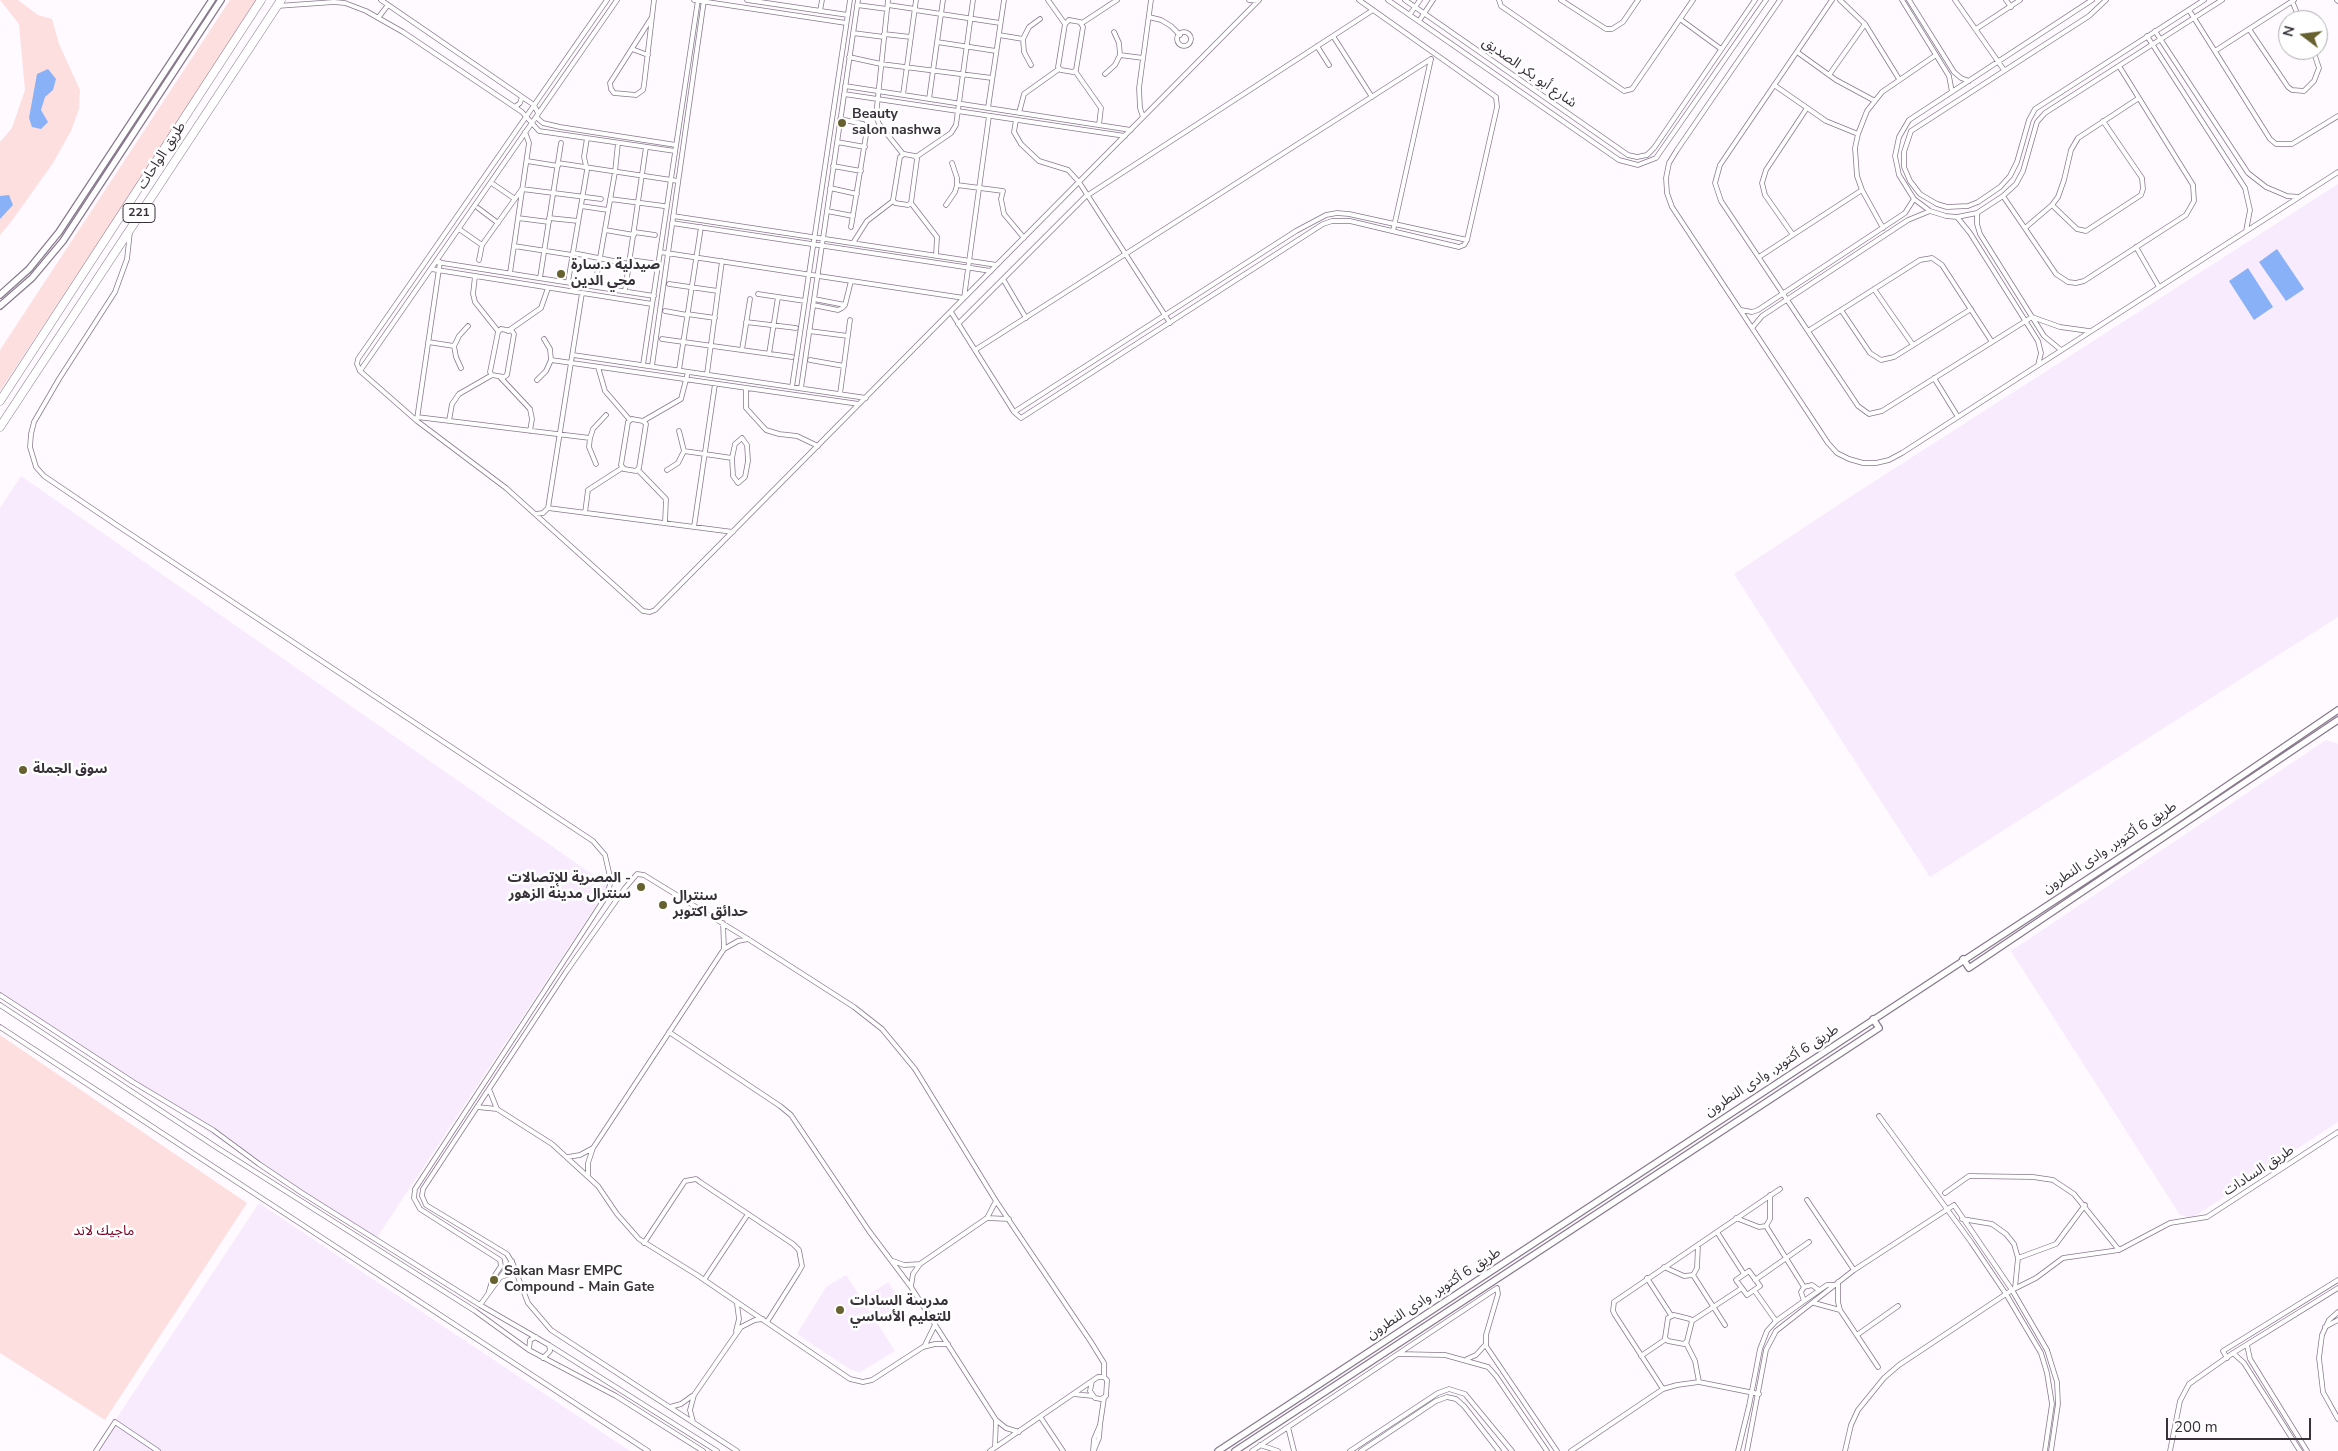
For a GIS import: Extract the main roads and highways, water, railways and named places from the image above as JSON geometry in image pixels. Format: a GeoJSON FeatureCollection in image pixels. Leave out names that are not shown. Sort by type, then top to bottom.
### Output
{"type":"FeatureCollection","features":[{"type":"Feature","properties":{"kind":"highway","name":"طريق الواحات"},"geometry":{"type":"LineString","coordinates":[[0,401],[261,0]]}},
{"type":"Feature","properties":{"kind":"highway","name":"طريق الواحات"},"geometry":{"type":"LineString","coordinates":[[0,427],[279,3]]}},
{"type":"Feature","properties":{"kind":"water"},"geometry":{"type":"Polygon","coordinates":[[[48,69],[56,79],[53,90],[45,97],[41,110],[48,122],[41,129],[32,127],[29,118],[37,74],[48,69]]]}},
{"type":"Feature","properties":{"kind":"water"},"geometry":{"type":"Polygon","coordinates":[[[9,195],[13,205],[0,219],[0,196],[9,195]]]}},
{"type":"Feature","properties":{"kind":"water"},"geometry":{"type":"Polygon","coordinates":[[[2277,249],[2304,289],[2286,301],[2259,262],[2277,249]]]}},
{"type":"Feature","properties":{"kind":"water"},"geometry":{"type":"Polygon","coordinates":[[[2248,268],[2273,307],[2254,320],[2229,281],[2248,268]]]}},
{"type":"Feature","properties":{"kind":"place","name":"Beauty salon nashwa"},"geometry":{"type":"Point","coordinates":[842,123]}},
{"type":"Feature","properties":{"kind":"place","name":"صيدلية د.سارة محي الدين"},"geometry":{"type":"Point","coordinates":[561,274]}},
{"type":"Feature","properties":{"kind":"place","name":"سوق الجملة"},"geometry":{"type":"Point","coordinates":[23,770]}},
{"type":"Feature","properties":{"kind":"place","name":"المصرية للإتصالات - سنترال مدينة الزهور"},"geometry":{"type":"Point","coordinates":[641,887]}},
{"type":"Feature","properties":{"kind":"place","name":"سنترال حدائق اكتوبر"},"geometry":{"type":"Point","coordinates":[663,905]}},
{"type":"Feature","properties":{"kind":"place","name":"Sakan Masr EMPC Compound - Main Gate"},"geometry":{"type":"Point","coordinates":[494,1280]}},
{"type":"Feature","properties":{"kind":"place","name":"مدرسة السادات للتعليم الأساسي"},"geometry":{"type":"Point","coordinates":[840,1310]}},
{"type":"Feature","properties":{"kind":"park label","name":"ماجيك لاند"},"geometry":{"type":"Point","coordinates":[104,1232]}}]}
